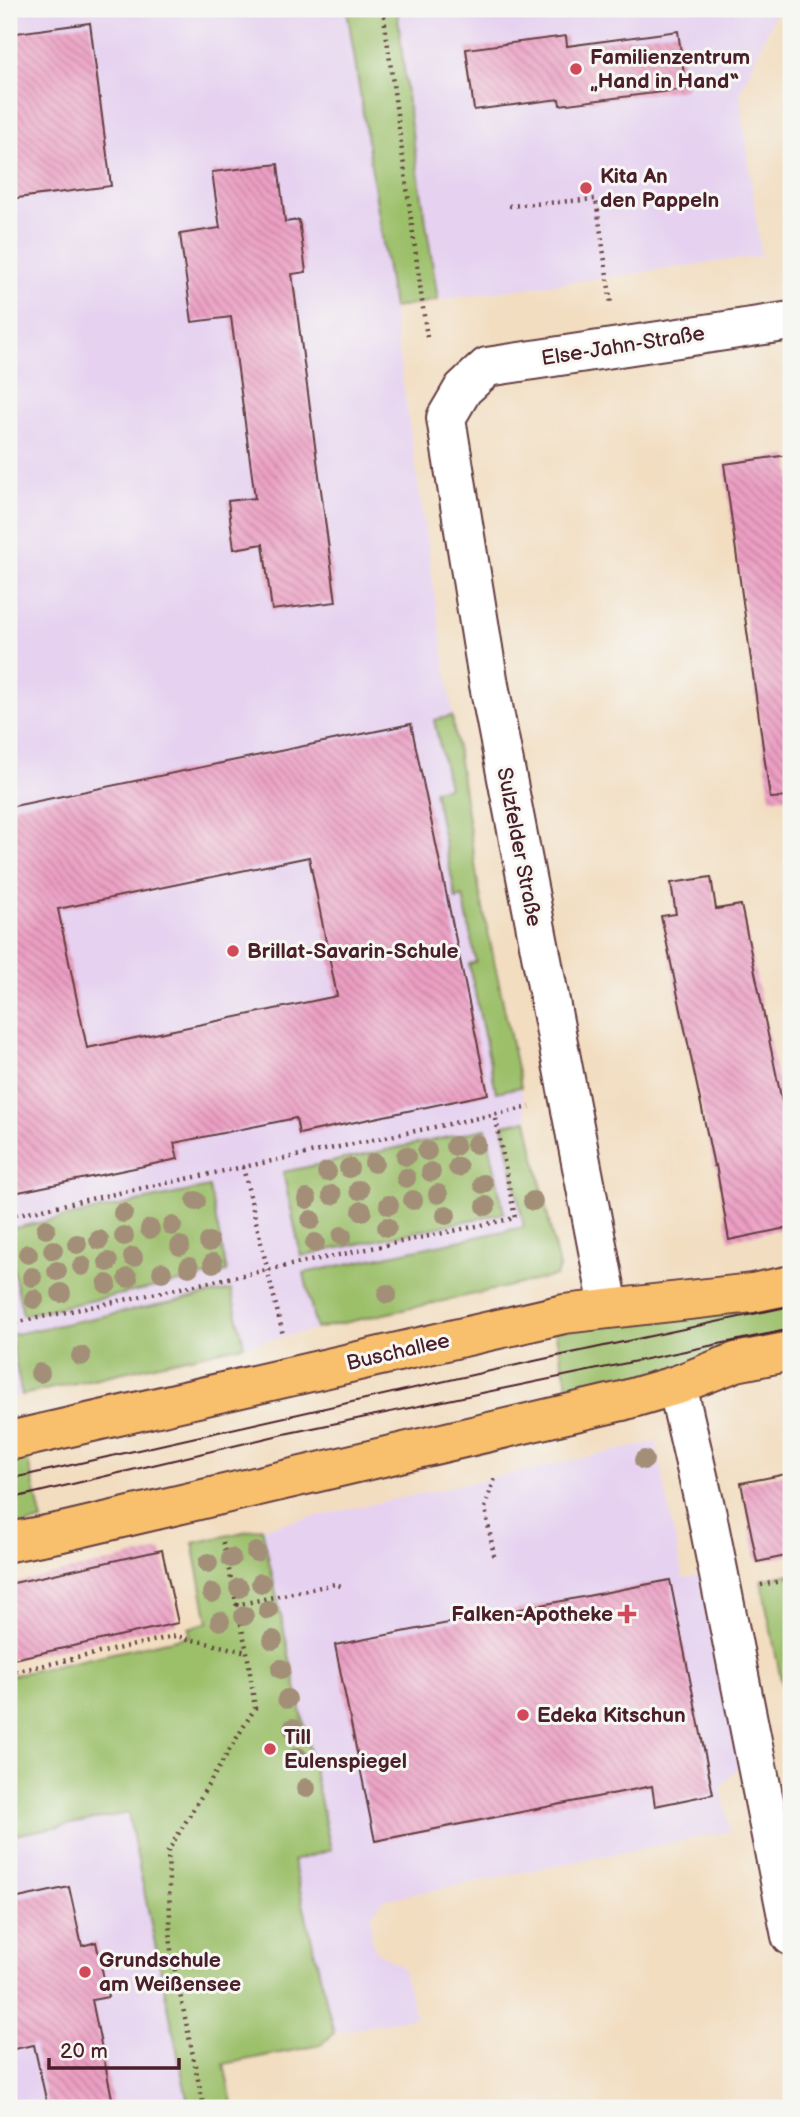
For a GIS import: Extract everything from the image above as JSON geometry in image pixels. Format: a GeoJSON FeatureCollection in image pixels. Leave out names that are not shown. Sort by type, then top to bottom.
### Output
{"type":"FeatureCollection","features":[{"type":"Feature","properties":{"kind":"main road","name":"Buschallee"},"geometry":{"type":"LineString","coordinates":[[9,1441],[530,1322],[609,1307],[752,1293],[791,1285]]}},
{"type":"Feature","properties":{"kind":"main road"},"geometry":{"type":"LineString","coordinates":[[9,1542],[62,1532],[622,1401],[677,1385],[736,1362],[791,1351]]}},
{"type":"Feature","properties":{"kind":"street","name":"Else-Jahn-Straße"},"geometry":{"type":"LineString","coordinates":[[463,389],[487,367],[791,321]]}},
{"type":"Feature","properties":{"kind":"street","name":"Sulzfelder Straße"},"geometry":{"type":"LineString","coordinates":[[463,389],[446,418],[484,658],[609,1307]]}},
{"type":"Feature","properties":{"kind":"street"},"geometry":{"type":"LineString","coordinates":[[677,1385],[707,1515],[791,1936]]}},
{"type":"Feature","properties":{"kind":"path"},"geometry":{"type":"LineString","coordinates":[[383,9],[427,338]]}},
{"type":"Feature","properties":{"kind":"path"},"geometry":{"type":"LineString","coordinates":[[509,206],[596,199],[611,303]]}},
{"type":"Feature","properties":{"kind":"path"},"geometry":{"type":"LineString","coordinates":[[9,1216],[538,1105]]}},
{"type":"Feature","properties":{"kind":"path"},"geometry":{"type":"LineString","coordinates":[[9,1324],[515,1218],[495,1114]]}},
{"type":"Feature","properties":{"kind":"path"},"geometry":{"type":"LineString","coordinates":[[243,1167],[285,1343]]}},
{"type":"Feature","properties":{"kind":"path"},"geometry":{"type":"LineString","coordinates":[[494,1556],[485,1508],[499,1467]]}},
{"type":"Feature","properties":{"kind":"path"},"geometry":{"type":"LineString","coordinates":[[204,2108],[171,1951],[168,1851],[255,1709],[247,1652],[219,1527]]}},
{"type":"Feature","properties":{"kind":"path"},"geometry":{"type":"LineString","coordinates":[[236,1605],[335,1584],[341,1586]]}},
{"type":"Feature","properties":{"kind":"path"},"geometry":{"type":"LineString","coordinates":[[9,1674],[175,1636],[247,1652]]}},
{"type":"Feature","properties":{"kind":"shaded area"},"geometry":{"type":"Polygon","coordinates":[[[9,9],[347,9],[479,890],[559,1268],[556,1276],[9,1398],[9,9]]]}},
{"type":"Feature","properties":{"kind":"shaded area","name":"Kita An den Pappeln"},"geometry":{"type":"Polygon","coordinates":[[[397,9],[777,9],[740,93],[761,256],[438,300],[410,120],[397,9]]]}},
{"type":"Feature","properties":{"kind":"shaded area"},"geometry":{"type":"Polygon","coordinates":[[[656,1442],[683,1578],[703,1574],[739,1766],[721,1787],[730,1831],[383,1900],[371,1916],[371,1938],[376,1951],[402,1967],[416,2017],[334,2033],[293,1860],[331,1850],[262,1528],[656,1442]]]}},
{"type":"Feature","properties":{"kind":"shaded area","name":"Grundschule am Weißensee"},"geometry":{"type":"Polygon","coordinates":[[[128,1813],[189,2108],[9,2108],[9,1836],[128,1813]]]}},
{"type":"Feature","properties":{"kind":"green space"},"geometry":{"type":"Polygon","coordinates":[[[347,9],[397,9],[410,120],[438,300],[393,308],[347,9]]]}},
{"type":"Feature","properties":{"kind":"green space"},"geometry":{"type":"Polygon","coordinates":[[[452,716],[479,890],[521,1087],[496,1092],[469,964],[476,962],[463,896],[456,899],[434,790],[449,787],[434,720],[452,716]]]}},
{"type":"Feature","properties":{"kind":"green space"},"geometry":{"type":"Polygon","coordinates":[[[527,1120],[559,1268],[556,1276],[316,1329],[304,1273],[524,1227],[503,1125],[527,1120]]]}},
{"type":"Feature","properties":{"kind":"green space"},"geometry":{"type":"Polygon","coordinates":[[[486,1129],[504,1213],[301,1256],[283,1172],[486,1129]]]}},
{"type":"Feature","properties":{"kind":"green space"},"geometry":{"type":"Polygon","coordinates":[[[209,1187],[227,1272],[23,1315],[9,1249],[9,1229],[209,1187]]]}},
{"type":"Feature","properties":{"kind":"green space"},"geometry":{"type":"Polygon","coordinates":[[[231,1290],[244,1345],[22,1395],[10,1335],[231,1290]]]}},
{"type":"Feature","properties":{"kind":"green space"},"geometry":{"type":"Polygon","coordinates":[[[791,1297],[791,1340],[571,1401],[555,1331],[791,1297]]]}},
{"type":"Feature","properties":{"kind":"green space"},"geometry":{"type":"Polygon","coordinates":[[[25,1448],[42,1521],[9,1528],[9,1453],[25,1448]]]}},
{"type":"Feature","properties":{"kind":"green space"},"geometry":{"type":"Polygon","coordinates":[[[262,1528],[331,1850],[293,1861],[334,2033],[321,2045],[224,2064],[233,2108],[189,2108],[128,1813],[9,1836],[9,1676],[190,1636],[189,1628],[208,1622],[193,1543],[262,1528]]]}},
{"type":"Feature","properties":{"kind":"green space"},"geometry":{"type":"Polygon","coordinates":[[[791,1574],[791,1693],[784,1695],[761,1580],[791,1574]]]}},
{"type":"Feature","properties":{"kind":"building"},"geometry":{"type":"Polygon","coordinates":[[[90,23],[111,186],[9,199],[9,34],[90,23]]]}},
{"type":"Feature","properties":{"kind":"building","name":"Familienzentrum „Hand in Hand“"},"geometry":{"type":"Polygon","coordinates":[[[678,31],[686,89],[560,105],[559,99],[474,110],[466,49],[566,36],[567,46],[678,31]]]}},
{"type":"Feature","properties":{"kind":"building"},"geometry":{"type":"Polygon","coordinates":[[[278,164],[285,222],[299,220],[306,272],[292,274],[336,602],[272,610],[263,544],[234,549],[228,501],[255,498],[231,317],[192,322],[180,234],[220,228],[212,172],[278,164]]]}},
{"type":"Feature","properties":{"kind":"building"},"geometry":{"type":"Polygon","coordinates":[[[789,455],[791,797],[770,798],[724,464],[789,455]]]}},
{"type":"Feature","properties":{"kind":"building","name":"Brillat-Savarin-Schule"},"geometry":{"type":"Polygon","coordinates":[[[411,724],[488,1094],[299,1134],[296,1118],[174,1143],[178,1159],[9,1194],[9,807],[411,724]],[[309,857],[58,909],[87,1048],[337,996],[309,857]]]}},
{"type":"Feature","properties":{"kind":"building"},"geometry":{"type":"Polygon","coordinates":[[[711,877],[716,909],[741,905],[791,1145],[791,1227],[729,1240],[716,1165],[714,1166],[661,916],[676,914],[671,883],[711,877]]]}},
{"type":"Feature","properties":{"kind":"building"},"geometry":{"type":"Polygon","coordinates":[[[791,1473],[791,1555],[757,1562],[741,1483],[791,1473]]]}},
{"type":"Feature","properties":{"kind":"building"},"geometry":{"type":"Polygon","coordinates":[[[162,1550],[178,1623],[9,1660],[9,1584],[162,1550]]]}},
{"type":"Feature","properties":{"kind":"building","name":"Edeka Kitschun"},"geometry":{"type":"Polygon","coordinates":[[[670,1580],[713,1794],[655,1806],[652,1786],[375,1841],[335,1645],[670,1580]]]}},
{"type":"Feature","properties":{"kind":"building"},"geometry":{"type":"Polygon","coordinates":[[[69,1887],[82,1946],[96,1942],[108,1997],[92,2000],[114,2108],[48,2108],[34,2045],[9,2050],[9,1957],[15,1955],[9,1923],[9,1900],[69,1887]]]}},
{"type":"Feature","properties":{"kind":"tram line"},"geometry":{"type":"LineString","coordinates":[[9,1479],[791,1306]]}},
{"type":"Feature","properties":{"kind":"tram line"},"geometry":{"type":"LineString","coordinates":[[9,1499],[284,1434],[791,1329]]}},
{"type":"Feature","properties":{"kind":"place","name":"Familienzentrum „Hand in Hand“"},"geometry":{"type":"Point","coordinates":[576,69]}},
{"type":"Feature","properties":{"kind":"place","name":"Kita An den Pappeln"},"geometry":{"type":"Point","coordinates":[586,188]}},
{"type":"Feature","properties":{"kind":"place","name":"Brillat-Savarin-Schule"},"geometry":{"type":"Point","coordinates":[233,951]}},
{"type":"Feature","properties":{"kind":"place","name":"Falken-Apotheke"},"geometry":{"type":"Point","coordinates":[627,1614]}},
{"type":"Feature","properties":{"kind":"place","name":"Edeka Kitschun"},"geometry":{"type":"Point","coordinates":[523,1715]}},
{"type":"Feature","properties":{"kind":"place","name":"Till Eulenspiegel"},"geometry":{"type":"Point","coordinates":[270,1749]}},
{"type":"Feature","properties":{"kind":"place","name":"Grundschule am Weißensee"},"geometry":{"type":"Point","coordinates":[85,1972]}}]}
